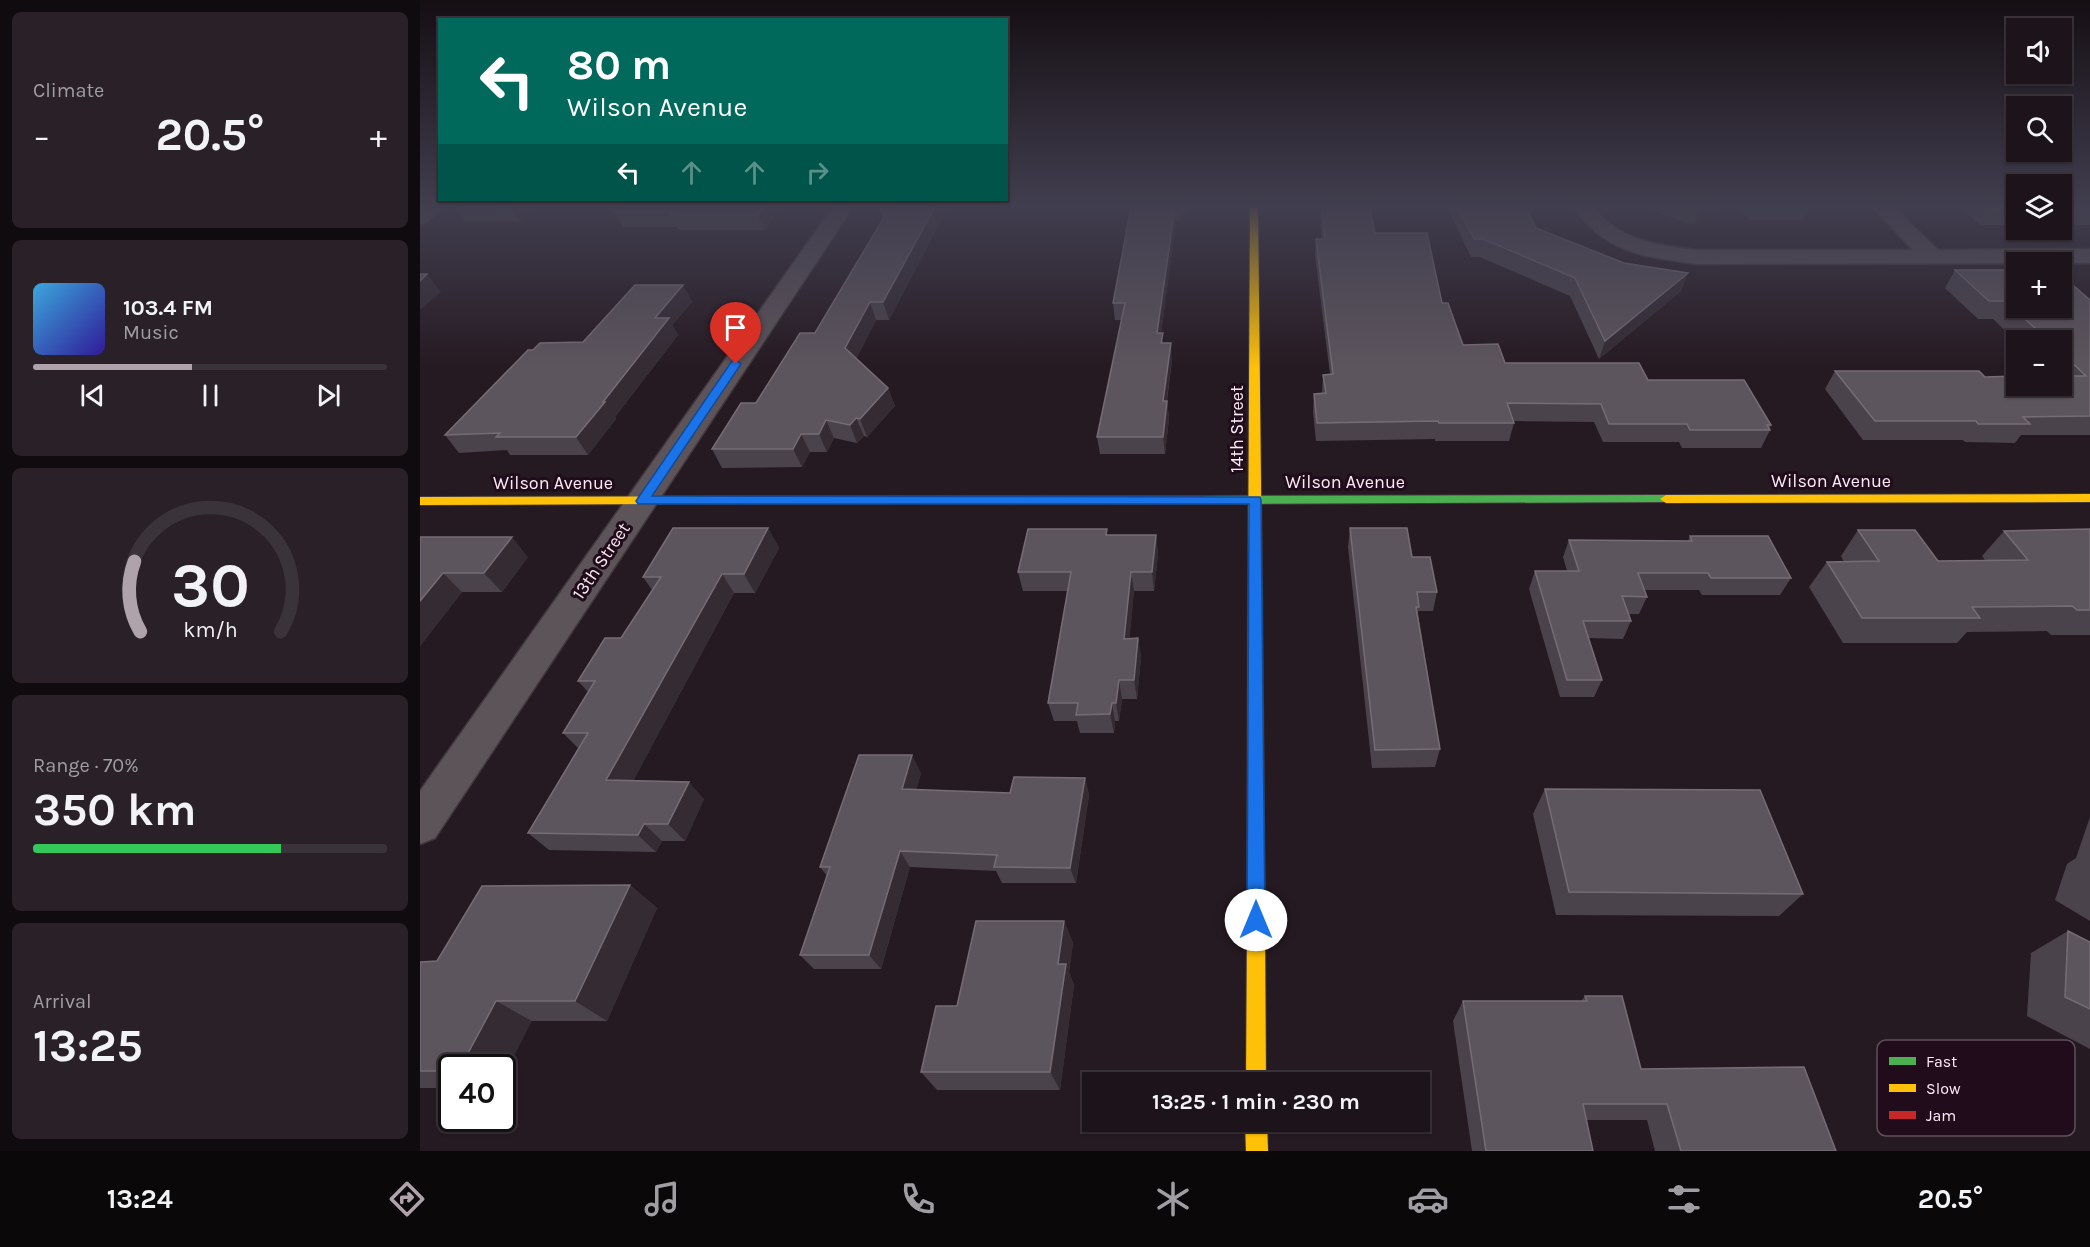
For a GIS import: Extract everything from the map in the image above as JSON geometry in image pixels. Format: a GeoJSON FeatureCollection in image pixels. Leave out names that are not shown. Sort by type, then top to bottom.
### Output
{"type":"FeatureCollection","features":[{"type":"Feature","properties":{"kind":"street","name":"13th Street"},"geometry":{"type":"LineString","coordinates":[[420,825],[806,261]]}},
{"type":"Feature","properties":{"kind":"street","name":"14th Street"},"geometry":{"type":"LineString","coordinates":[[1254,261],[1256,1072]]}},
{"type":"Feature","properties":{"kind":"street","name":"Wilson Avenue"},"geometry":{"type":"LineString","coordinates":[[420,501],[2090,498]]}},
{"type":"Feature","properties":{"kind":"street"},"geometry":{"type":"LineString","coordinates":[[1256,1132],[1257,1151]]}},
{"type":"Feature","properties":{"kind":"building"},"geometry":{"type":"Polygon","coordinates":[[[858,261],[906,261],[883,302],[870,302],[845,348],[888,388],[860,419],[856,418],[850,425],[826,420],[819,434],[801,434],[793,449],[712,449],[741,403],[756,403],[800,333],[815,333],[858,261]]]}},
{"type":"Feature","properties":{"kind":"building"},"geometry":{"type":"Polygon","coordinates":[[[1121,261],[1167,261],[1157,333],[1163,333],[1161,343],[1171,343],[1163,401],[1167,401],[1163,437],[1097,437],[1125,303],[1113,303],[1121,261]]]}},
{"type":"Feature","properties":{"kind":"building"},"geometry":{"type":"Polygon","coordinates":[[[1319,261],[1433,261],[1442,303],[1448,303],[1463,345],[1498,344],[1505,363],[1639,363],[1648,380],[1744,380],[1771,425],[1767,425],[1770,430],[1690,430],[1687,424],[1609,424],[1601,404],[1507,403],[1514,423],[1439,423],[1438,421],[1317,423],[1314,394],[1326,393],[1323,375],[1333,374],[1319,261]]]}},
{"type":"Feature","properties":{"kind":"building"},"geometry":{"type":"Polygon","coordinates":[[[1534,261],[1618,261],[1688,273],[1605,341],[1575,278],[1534,261]]]}},
{"type":"Feature","properties":{"kind":"building"},"geometry":{"type":"Polygon","coordinates":[[[1955,270],[2006,270],[2006,302],[1989,301],[1955,270]]]}},
{"type":"Feature","properties":{"kind":"building"},"geometry":{"type":"Polygon","coordinates":[[[420,274],[427,274],[420,281],[420,274]]]}},
{"type":"Feature","properties":{"kind":"building"},"geometry":{"type":"Polygon","coordinates":[[[2072,284],[2090,300],[2090,416],[2023,417],[2030,424],[1978,424],[1976,421],[1875,421],[1835,371],[1979,371],[1985,377],[2006,376],[2006,396],[2072,396],[2072,376],[2086,376],[2072,363],[2072,330],[2037,330],[2024,318],[2072,318],[2072,284]]]}},
{"type":"Feature","properties":{"kind":"building"},"geometry":{"type":"Polygon","coordinates":[[[635,285],[683,285],[655,318],[669,318],[576,437],[496,437],[500,433],[445,435],[528,350],[533,350],[540,343],[583,342],[635,285]]]}},
{"type":"Feature","properties":{"kind":"building"},"geometry":{"type":"Polygon","coordinates":[[[673,528],[768,528],[744,574],[722,574],[606,780],[689,782],[668,824],[644,824],[638,835],[528,833],[588,733],[563,733],[595,681],[578,681],[605,638],[621,638],[661,577],[643,577],[673,528]]]}},
{"type":"Feature","properties":{"kind":"building"},"geometry":{"type":"Polygon","coordinates":[[[1350,528],[1407,528],[1412,557],[1430,557],[1437,592],[1417,592],[1419,607],[1416,607],[1440,749],[1375,750],[1350,528]]]}},
{"type":"Feature","properties":{"kind":"building"},"geometry":{"type":"Polygon","coordinates":[[[1028,529],[1107,529],[1106,535],[1156,535],[1152,572],[1131,572],[1124,639],[1138,638],[1134,680],[1119,680],[1116,703],[1112,703],[1110,714],[1076,715],[1078,703],[1048,703],[1071,572],[1018,572],[1028,529]]]}},
{"type":"Feature","properties":{"kind":"building"},"geometry":{"type":"Polygon","coordinates":[[[2090,529],[2090,610],[2077,610],[2072,606],[1972,607],[1980,618],[1862,618],[1827,562],[1879,561],[1858,530],[1915,530],[1938,561],[2028,560],[2004,531],[2090,529]]]}},
{"type":"Feature","properties":{"kind":"building"},"geometry":{"type":"Polygon","coordinates":[[[1690,536],[1768,536],[1791,578],[1711,578],[1708,573],[1638,573],[1647,597],[1622,596],[1631,621],[1583,621],[1602,680],[1567,680],[1535,571],[1579,571],[1569,540],[1692,541],[1690,536]]]}},
{"type":"Feature","properties":{"kind":"building"},"geometry":{"type":"Polygon","coordinates":[[[420,537],[512,537],[484,573],[443,573],[420,601],[420,537]]]}},
{"type":"Feature","properties":{"kind":"building"},"geometry":{"type":"Polygon","coordinates":[[[859,755],[912,755],[902,789],[1010,793],[1014,777],[1085,778],[1070,868],[994,867],[997,855],[900,851],[869,955],[800,955],[830,867],[820,867],[859,755]]]}},
{"type":"Feature","properties":{"kind":"building"},"geometry":{"type":"Polygon","coordinates":[[[1545,789],[1760,790],[1803,894],[1569,892],[1545,789]]]}},
{"type":"Feature","properties":{"kind":"building"},"geometry":{"type":"Polygon","coordinates":[[[630,885],[575,1001],[496,1001],[468,1054],[438,1054],[438,1071],[420,1071],[420,962],[437,961],[482,886],[630,885]]]}},
{"type":"Feature","properties":{"kind":"building"},"geometry":{"type":"Polygon","coordinates":[[[976,921],[1064,921],[1058,964],[1066,964],[1050,1072],[921,1072],[936,1006],[957,1006],[976,921]]]}},
{"type":"Feature","properties":{"kind":"building"},"geometry":{"type":"Polygon","coordinates":[[[2068,931],[2090,942],[2090,1009],[2065,997],[2068,931]]]}},
{"type":"Feature","properties":{"kind":"building"},"geometry":{"type":"Polygon","coordinates":[[[1585,996],[1622,996],[1641,1069],[1804,1067],[1836,1151],[1681,1151],[1667,1104],[1583,1104],[1593,1151],[1486,1151],[1463,1001],[1587,1001],[1585,996]]]}},
{"type":"Feature","properties":{"kind":"traffic: fast"},"geometry":{"type":"LineString","coordinates":[[1203,500],[1666,499]]}},
{"type":"Feature","properties":{"kind":"traffic: fast"},"geometry":{"type":"LineString","coordinates":[[1255,578],[1256,928]]}},
{"type":"Feature","properties":{"kind":"traffic: slow"},"geometry":{"type":"LineString","coordinates":[[1254,261],[1255,578]]}},
{"type":"Feature","properties":{"kind":"traffic: slow"},"geometry":{"type":"LineString","coordinates":[[1666,499],[2090,498]]}},
{"type":"Feature","properties":{"kind":"traffic: slow"},"geometry":{"type":"LineString","coordinates":[[420,501],[910,500]]}},
{"type":"Feature","properties":{"kind":"traffic: slow"},"geometry":{"type":"LineString","coordinates":[[1256,928],[1256,1072]]}},
{"type":"Feature","properties":{"kind":"traffic: slow"},"geometry":{"type":"LineString","coordinates":[[1256,1132],[1257,1151]]}},
{"type":"Feature","properties":{"kind":"traffic: jam"},"geometry":{"type":"LineString","coordinates":[[910,500],[1203,500]]}},
{"type":"Feature","properties":{"kind":"route"},"geometry":{"type":"LineString","coordinates":[[736,364],[642,501],[1255,500],[1256,920]]}}]}
